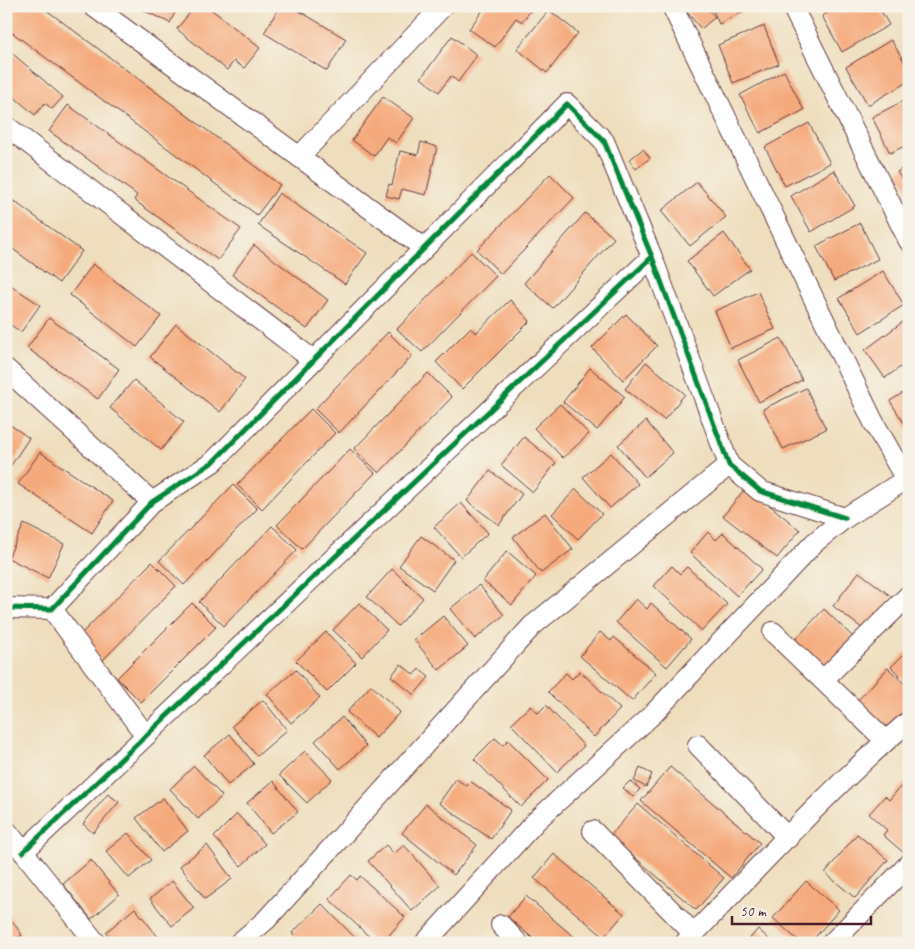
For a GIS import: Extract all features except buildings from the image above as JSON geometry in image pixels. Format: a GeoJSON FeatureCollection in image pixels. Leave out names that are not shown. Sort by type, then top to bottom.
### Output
{"type":"FeatureCollection","features":[{"type":"Feature","properties":{"kind":"street"},"geometry":{"type":"LineString","coordinates":[[92,6],[424,248]]}},
{"type":"Feature","properties":{"kind":"street"},"geometry":{"type":"LineString","coordinates":[[299,157],[443,6]]}},
{"type":"Feature","properties":{"kind":"street"},"geometry":{"type":"LineString","coordinates":[[425,943],[535,822],[654,713],[814,543],[845,518],[907,483],[874,424],[672,6]]}},
{"type":"Feature","properties":{"kind":"street"},"geometry":{"type":"LineString","coordinates":[[792,6],[909,241]]}},
{"type":"Feature","properties":{"kind":"street"},"geometry":{"type":"LineString","coordinates":[[6,608],[52,610],[152,502],[214,462],[567,104],[604,141],[652,257],[729,465],[760,491],[845,518]]}},
{"type":"Feature","properties":{"kind":"street"},"geometry":{"type":"LineString","coordinates":[[6,126],[313,360]]}},
{"type":"Feature","properties":{"kind":"street"},"geometry":{"type":"LineString","coordinates":[[23,852],[652,257]]}},
{"type":"Feature","properties":{"kind":"street"},"geometry":{"type":"LineString","coordinates":[[6,369],[152,502]]}},
{"type":"Feature","properties":{"kind":"street"},"geometry":{"type":"LineString","coordinates":[[239,943],[266,920],[532,626],[729,465]]}},
{"type":"Feature","properties":{"kind":"street"},"geometry":{"type":"LineString","coordinates":[[823,680],[909,595]]}},
{"type":"Feature","properties":{"kind":"street"},"geometry":{"type":"LineString","coordinates":[[52,610],[146,736]]}},
{"type":"Feature","properties":{"kind":"street"},"geometry":{"type":"LineString","coordinates":[[773,632],[886,741]]}},
{"type":"Feature","properties":{"kind":"street"},"geometry":{"type":"LineString","coordinates":[[593,831],[689,938],[886,741],[909,722]]}},
{"type":"Feature","properties":{"kind":"street"},"geometry":{"type":"LineString","coordinates":[[698,745],[788,838]]}},
{"type":"Feature","properties":{"kind":"street"},"geometry":{"type":"LineString","coordinates":[[6,830],[96,943]]}},
{"type":"Feature","properties":{"kind":"street"},"geometry":{"type":"LineString","coordinates":[[832,943],[909,864]]}},
{"type":"Feature","properties":{"kind":"street"},"geometry":{"type":"LineString","coordinates":[[501,925],[518,943]]}},
{"type":"Feature","properties":{"kind":"cycle path"},"geometry":{"type":"LineString","coordinates":[[6,608],[52,609],[152,502],[213,462],[567,104],[604,141],[652,257],[729,465],[760,491],[845,518]]}},
{"type":"Feature","properties":{"kind":"cycle path"},"geometry":{"type":"LineString","coordinates":[[23,852],[652,257]]}}]}
